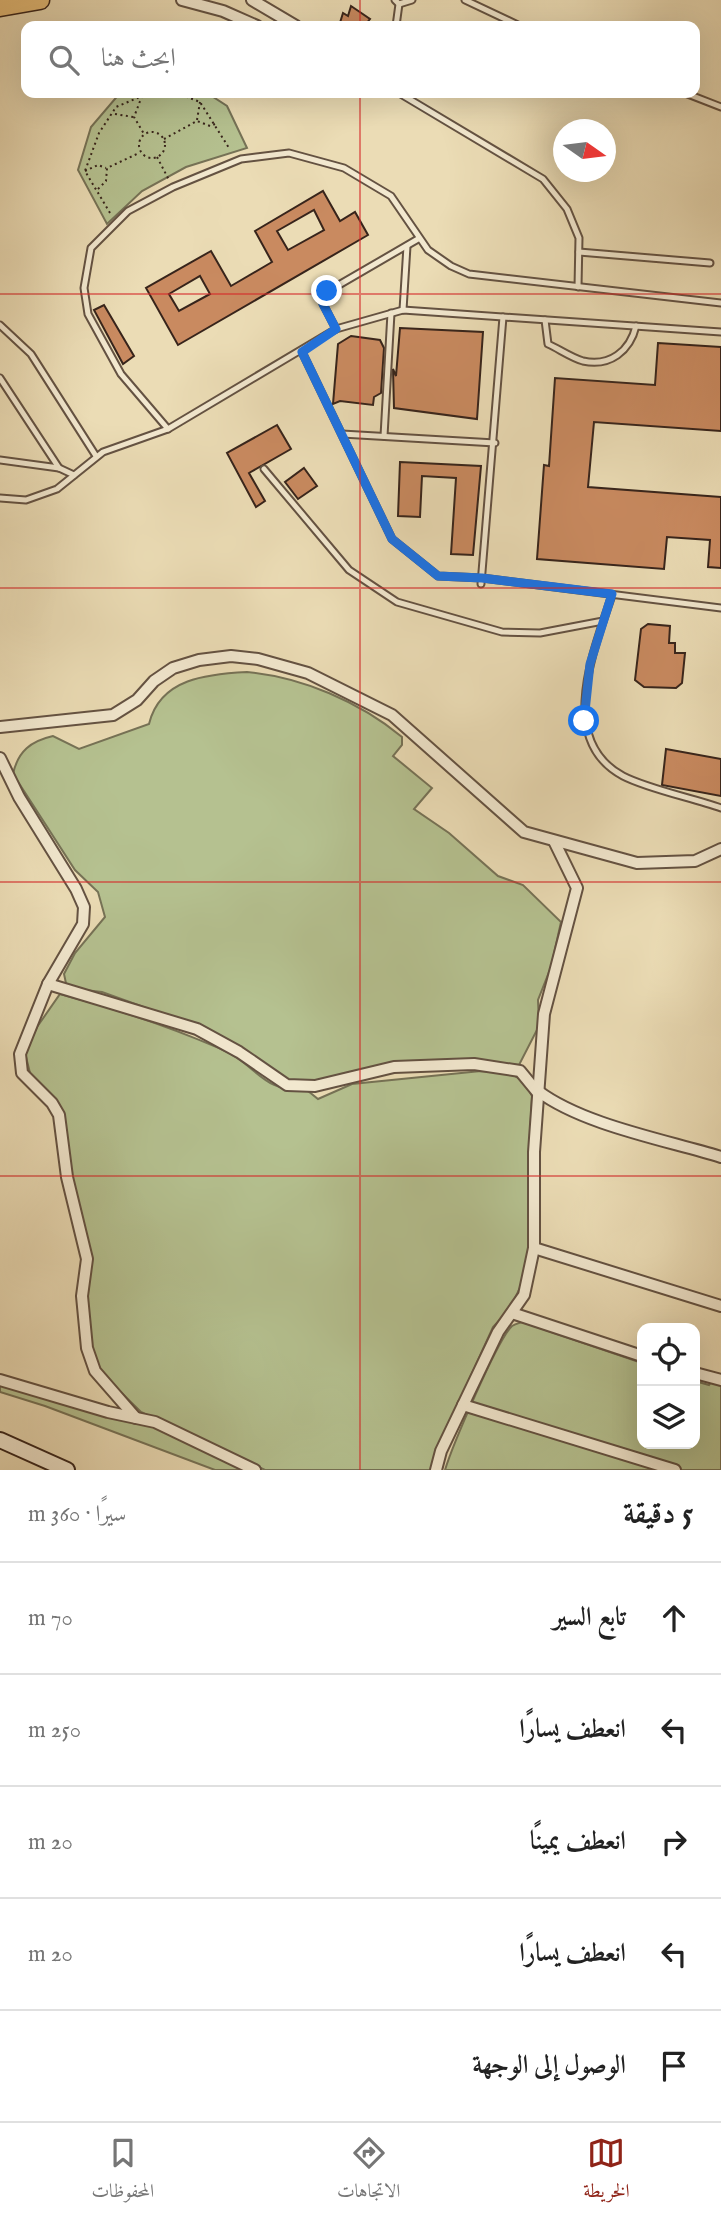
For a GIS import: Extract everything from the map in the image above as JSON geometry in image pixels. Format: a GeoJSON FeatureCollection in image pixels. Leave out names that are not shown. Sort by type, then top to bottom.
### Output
{"type":"FeatureCollection","features":[{"type":"Feature","properties":{"kind":"highway"},"geometry":{"type":"LineString","coordinates":[[0,7],[40,0]]}},
{"type":"Feature","properties":{"kind":"main road"},"geometry":{"type":"LineString","coordinates":[[0,1440],[67,1470]]}},
{"type":"Feature","properties":{"kind":"street"},"geometry":{"type":"LineString","coordinates":[[182,0],[223,11],[246,21]]}},
{"type":"Feature","properties":{"kind":"street"},"geometry":{"type":"LineString","coordinates":[[251,0],[287,21]]}},
{"type":"Feature","properties":{"kind":"street"},"geometry":{"type":"LineString","coordinates":[[0,727],[113,715],[136,700],[154,681],[173,668],[199,660],[231,656],[258,659],[308,673],[392,715],[524,832],[637,863],[695,861],[721,849]]}},
{"type":"Feature","properties":{"kind":"street"},"geometry":{"type":"LineString","coordinates":[[0,758],[19,797],[76,889],[84,907],[83,925],[48,984],[22,1042],[22,1073],[52,1103],[59,1115],[68,1177],[87,1259],[82,1296],[87,1348],[95,1371],[136,1418]]}},
{"type":"Feature","properties":{"kind":"street"},"geometry":{"type":"LineString","coordinates":[[436,1470],[441,1451],[498,1332],[524,1295],[534,1248],[534,1152],[544,1014],[577,888],[554,841]]}},
{"type":"Feature","properties":{"kind":"street"},"geometry":{"type":"LineString","coordinates":[[48,984],[197,1030],[239,1052],[287,1085],[315,1086],[394,1067],[474,1064],[506,1066],[520,1071],[538,1092],[552,1101],[589,1117],[721,1157]]}},
{"type":"Feature","properties":{"kind":"street"},"geometry":{"type":"LineString","coordinates":[[534,1248],[721,1306]]}},
{"type":"Feature","properties":{"kind":"street"},"geometry":{"type":"LineString","coordinates":[[512,1313],[637,1354]]}},
{"type":"Feature","properties":{"kind":"street"},"geometry":{"type":"LineString","coordinates":[[700,1374],[721,1380]]}},
{"type":"Feature","properties":{"kind":"street"},"geometry":{"type":"LineString","coordinates":[[0,1380],[156,1422],[255,1470]]}},
{"type":"Feature","properties":{"kind":"street"},"geometry":{"type":"LineString","coordinates":[[463,1405],[675,1470]]}},
{"type":"Feature","properties":{"kind":"lane"},"geometry":{"type":"LineString","coordinates":[[396,21],[397,2],[412,0]]}},
{"type":"Feature","properties":{"kind":"lane"},"geometry":{"type":"LineString","coordinates":[[465,0],[509,21]]}},
{"type":"Feature","properties":{"kind":"lane"},"geometry":{"type":"LineString","coordinates":[[407,98],[543,179],[567,209],[579,238],[578,287]]}},
{"type":"Feature","properties":{"kind":"lane"},"geometry":{"type":"LineString","coordinates":[[698,98],[721,107]]}},
{"type":"Feature","properties":{"kind":"lane"},"geometry":{"type":"LineString","coordinates":[[168,429],[121,374],[88,314],[84,288],[91,248],[128,211],[173,187],[241,159],[289,153],[344,168],[391,196],[418,239],[439,259],[469,274],[721,303]]}},
{"type":"Feature","properties":{"kind":"lane"},"geometry":{"type":"LineString","coordinates":[[336,329],[323,304],[325,293],[418,239]]}},
{"type":"Feature","properties":{"kind":"lane"},"geometry":{"type":"LineString","coordinates":[[403,310],[407,246]]}},
{"type":"Feature","properties":{"kind":"lane"},"geometry":{"type":"LineString","coordinates":[[579,252],[710,262]]}},
{"type":"Feature","properties":{"kind":"lane"},"geometry":{"type":"LineString","coordinates":[[0,498],[26,500],[57,489],[96,456],[168,429],[302,352],[336,329],[403,310],[721,332]]}},
{"type":"Feature","properties":{"kind":"lane"},"geometry":{"type":"LineString","coordinates":[[384,436],[391,313]]}},
{"type":"Feature","properties":{"kind":"lane"},"geometry":{"type":"LineString","coordinates":[[482,581],[503,317]]}},
{"type":"Feature","properties":{"kind":"lane"},"geometry":{"type":"LineString","coordinates":[[545,320],[548,344],[584,361],[614,358],[632,343],[636,326]]}},
{"type":"Feature","properties":{"kind":"lane"},"geometry":{"type":"LineString","coordinates":[[0,325],[31,354],[96,456]]}},
{"type":"Feature","properties":{"kind":"lane"},"geometry":{"type":"LineString","coordinates":[[302,352],[392,539],[438,576],[721,608]]}},
{"type":"Feature","properties":{"kind":"lane"},"geometry":{"type":"LineString","coordinates":[[0,378],[6,384],[28,426],[59,468]]}},
{"type":"Feature","properties":{"kind":"lane"},"geometry":{"type":"LineString","coordinates":[[342,434],[495,443]]}},
{"type":"Feature","properties":{"kind":"lane"},"geometry":{"type":"LineString","coordinates":[[0,460],[59,468],[74,475]]}},
{"type":"Feature","properties":{"kind":"lane"},"geometry":{"type":"LineString","coordinates":[[264,468],[349,570],[397,602],[502,632],[540,633],[603,621]]}},
{"type":"Feature","properties":{"kind":"lane"},"geometry":{"type":"LineString","coordinates":[[612,594],[590,664],[584,721],[594,752],[623,776],[721,807]]}},
{"type":"Feature","properties":{"kind":"path"},"geometry":{"type":"LineString","coordinates":[[85,171],[99,133],[115,114],[116,107],[137,98]]}},
{"type":"Feature","properties":{"kind":"path"},"geometry":{"type":"LineString","coordinates":[[141,98],[135,117],[145,135]]}},
{"type":"Feature","properties":{"kind":"path"},"geometry":{"type":"LineString","coordinates":[[190,98],[200,102],[229,148]]}},
{"type":"Feature","properties":{"kind":"path"},"geometry":{"type":"LineString","coordinates":[[197,121],[200,102]]}},
{"type":"Feature","properties":{"kind":"path"},"geometry":{"type":"LineString","coordinates":[[115,114],[135,117]]}},
{"type":"Feature","properties":{"kind":"path"},"geometry":{"type":"LineString","coordinates":[[163,139],[197,121],[210,126],[216,124]]}},
{"type":"Feature","properties":{"kind":"path"},"geometry":{"type":"LineString","coordinates":[[140,152],[140,141],[145,135],[153,133],[163,139]]}},
{"type":"Feature","properties":{"kind":"path"},"geometry":{"type":"LineString","coordinates":[[140,152],[149,158],[157,157],[164,147],[163,139]]}},
{"type":"Feature","properties":{"kind":"path"},"geometry":{"type":"LineString","coordinates":[[85,171],[97,165],[107,168],[140,152]]}},
{"type":"Feature","properties":{"kind":"path"},"geometry":{"type":"LineString","coordinates":[[157,157],[173,187]]}},
{"type":"Feature","properties":{"kind":"path"},"geometry":{"type":"LineString","coordinates":[[98,189],[106,181],[107,168]]}},
{"type":"Feature","properties":{"kind":"path"},"geometry":{"type":"LineString","coordinates":[[85,171],[110,213]]}},
{"type":"Feature","properties":{"kind":"green space"},"geometry":{"type":"Polygon","coordinates":[[[116,98],[215,98],[227,106],[247,148],[186,167],[142,191],[107,224],[78,170],[91,127],[116,98]]]}},
{"type":"Feature","properties":{"kind":"green space"},"geometry":{"type":"Polygon","coordinates":[[[247,672],[289,679],[329,693],[386,724],[402,737],[402,745],[393,756],[432,788],[414,809],[449,833],[498,876],[523,885],[561,922],[551,967],[538,1000],[539,1026],[519,1065],[468,1059],[319,1084],[292,1083],[174,1018],[102,992],[67,988],[64,974],[75,953],[105,917],[98,892],[75,870],[13,774],[18,759],[32,744],[53,736],[79,749],[149,724],[163,697],[175,688],[202,677],[247,672]]]}},
{"type":"Feature","properties":{"kind":"green space"},"geometry":{"type":"Polygon","coordinates":[[[60,994],[120,1011],[219,1048],[232,1054],[269,1082],[292,1090],[308,1091],[318,1099],[352,1084],[481,1071],[508,1072],[525,1082],[532,1096],[528,1171],[530,1241],[524,1279],[510,1309],[493,1327],[437,1450],[432,1470],[265,1470],[141,1412],[97,1369],[89,1347],[85,1299],[88,1282],[64,1124],[32,1081],[25,1053],[37,1027],[60,994]]]}},
{"type":"Feature","properties":{"kind":"green space"},"geometry":{"type":"Polygon","coordinates":[[[522,1322],[637,1361],[637,1449],[700,1449],[700,1382],[721,1385],[721,1470],[445,1470],[486,1372],[512,1326],[522,1322]]]}},
{"type":"Feature","properties":{"kind":"green space"},"geometry":{"type":"Polygon","coordinates":[[[0,1382],[155,1425],[250,1470],[215,1470],[45,1406],[0,1392],[0,1382]]]}},
{"type":"Feature","properties":{"kind":"building"},"geometry":{"type":"Polygon","coordinates":[[[351,6],[370,19],[341,21],[343,13],[348,16],[351,6]]]}},
{"type":"Feature","properties":{"kind":"building"},"geometry":{"type":"Polygon","coordinates":[[[323,191],[340,221],[355,212],[368,235],[178,345],[146,288],[211,251],[231,286],[272,262],[255,231],[323,191]],[[314,210],[277,231],[288,250],[324,230],[314,210]],[[200,276],[169,294],[179,311],[210,294],[200,276]]]}},
{"type":"Feature","properties":{"kind":"building"},"geometry":{"type":"Polygon","coordinates":[[[104,305],[134,356],[123,364],[94,310],[104,305]]]}},
{"type":"Feature","properties":{"kind":"building"},"geometry":{"type":"Polygon","coordinates":[[[400,328],[483,332],[477,419],[394,408],[393,369],[396,376],[400,328]]]}},
{"type":"Feature","properties":{"kind":"building"},"geometry":{"type":"Polygon","coordinates":[[[351,336],[380,340],[384,348],[381,393],[374,397],[373,405],[340,401],[333,404],[338,344],[351,336]]]}},
{"type":"Feature","properties":{"kind":"building"},"geometry":{"type":"Polygon","coordinates":[[[658,343],[721,347],[721,431],[594,422],[588,487],[721,497],[721,568],[708,567],[710,540],[667,537],[664,569],[537,559],[544,465],[549,466],[555,378],[655,385],[658,343]]]}},
{"type":"Feature","properties":{"kind":"building"},"geometry":{"type":"Polygon","coordinates":[[[277,425],[291,449],[249,473],[265,501],[256,507],[227,453],[277,425]]]}},
{"type":"Feature","properties":{"kind":"building"},"geometry":{"type":"Polygon","coordinates":[[[400,462],[481,466],[473,555],[451,554],[456,478],[422,476],[420,517],[398,516],[400,462]]]}},
{"type":"Feature","properties":{"kind":"building"},"geometry":{"type":"Polygon","coordinates":[[[304,468],[317,486],[298,499],[285,482],[304,468]]]}},
{"type":"Feature","properties":{"kind":"building"},"geometry":{"type":"Polygon","coordinates":[[[648,624],[670,626],[669,643],[675,643],[675,653],[685,653],[682,683],[676,688],[644,687],[635,680],[641,629],[648,624]]]}},
{"type":"Feature","properties":{"kind":"building"},"geometry":{"type":"Polygon","coordinates":[[[666,749],[721,759],[721,796],[662,785],[666,749]]]}},
{"type":"Feature","properties":{"kind":"route"},"geometry":{"type":"LineString","coordinates":[[327,291],[323,296],[323,304],[336,329],[302,352],[392,539],[438,576],[482,578],[612,594],[590,664],[584,721]]}}]}
